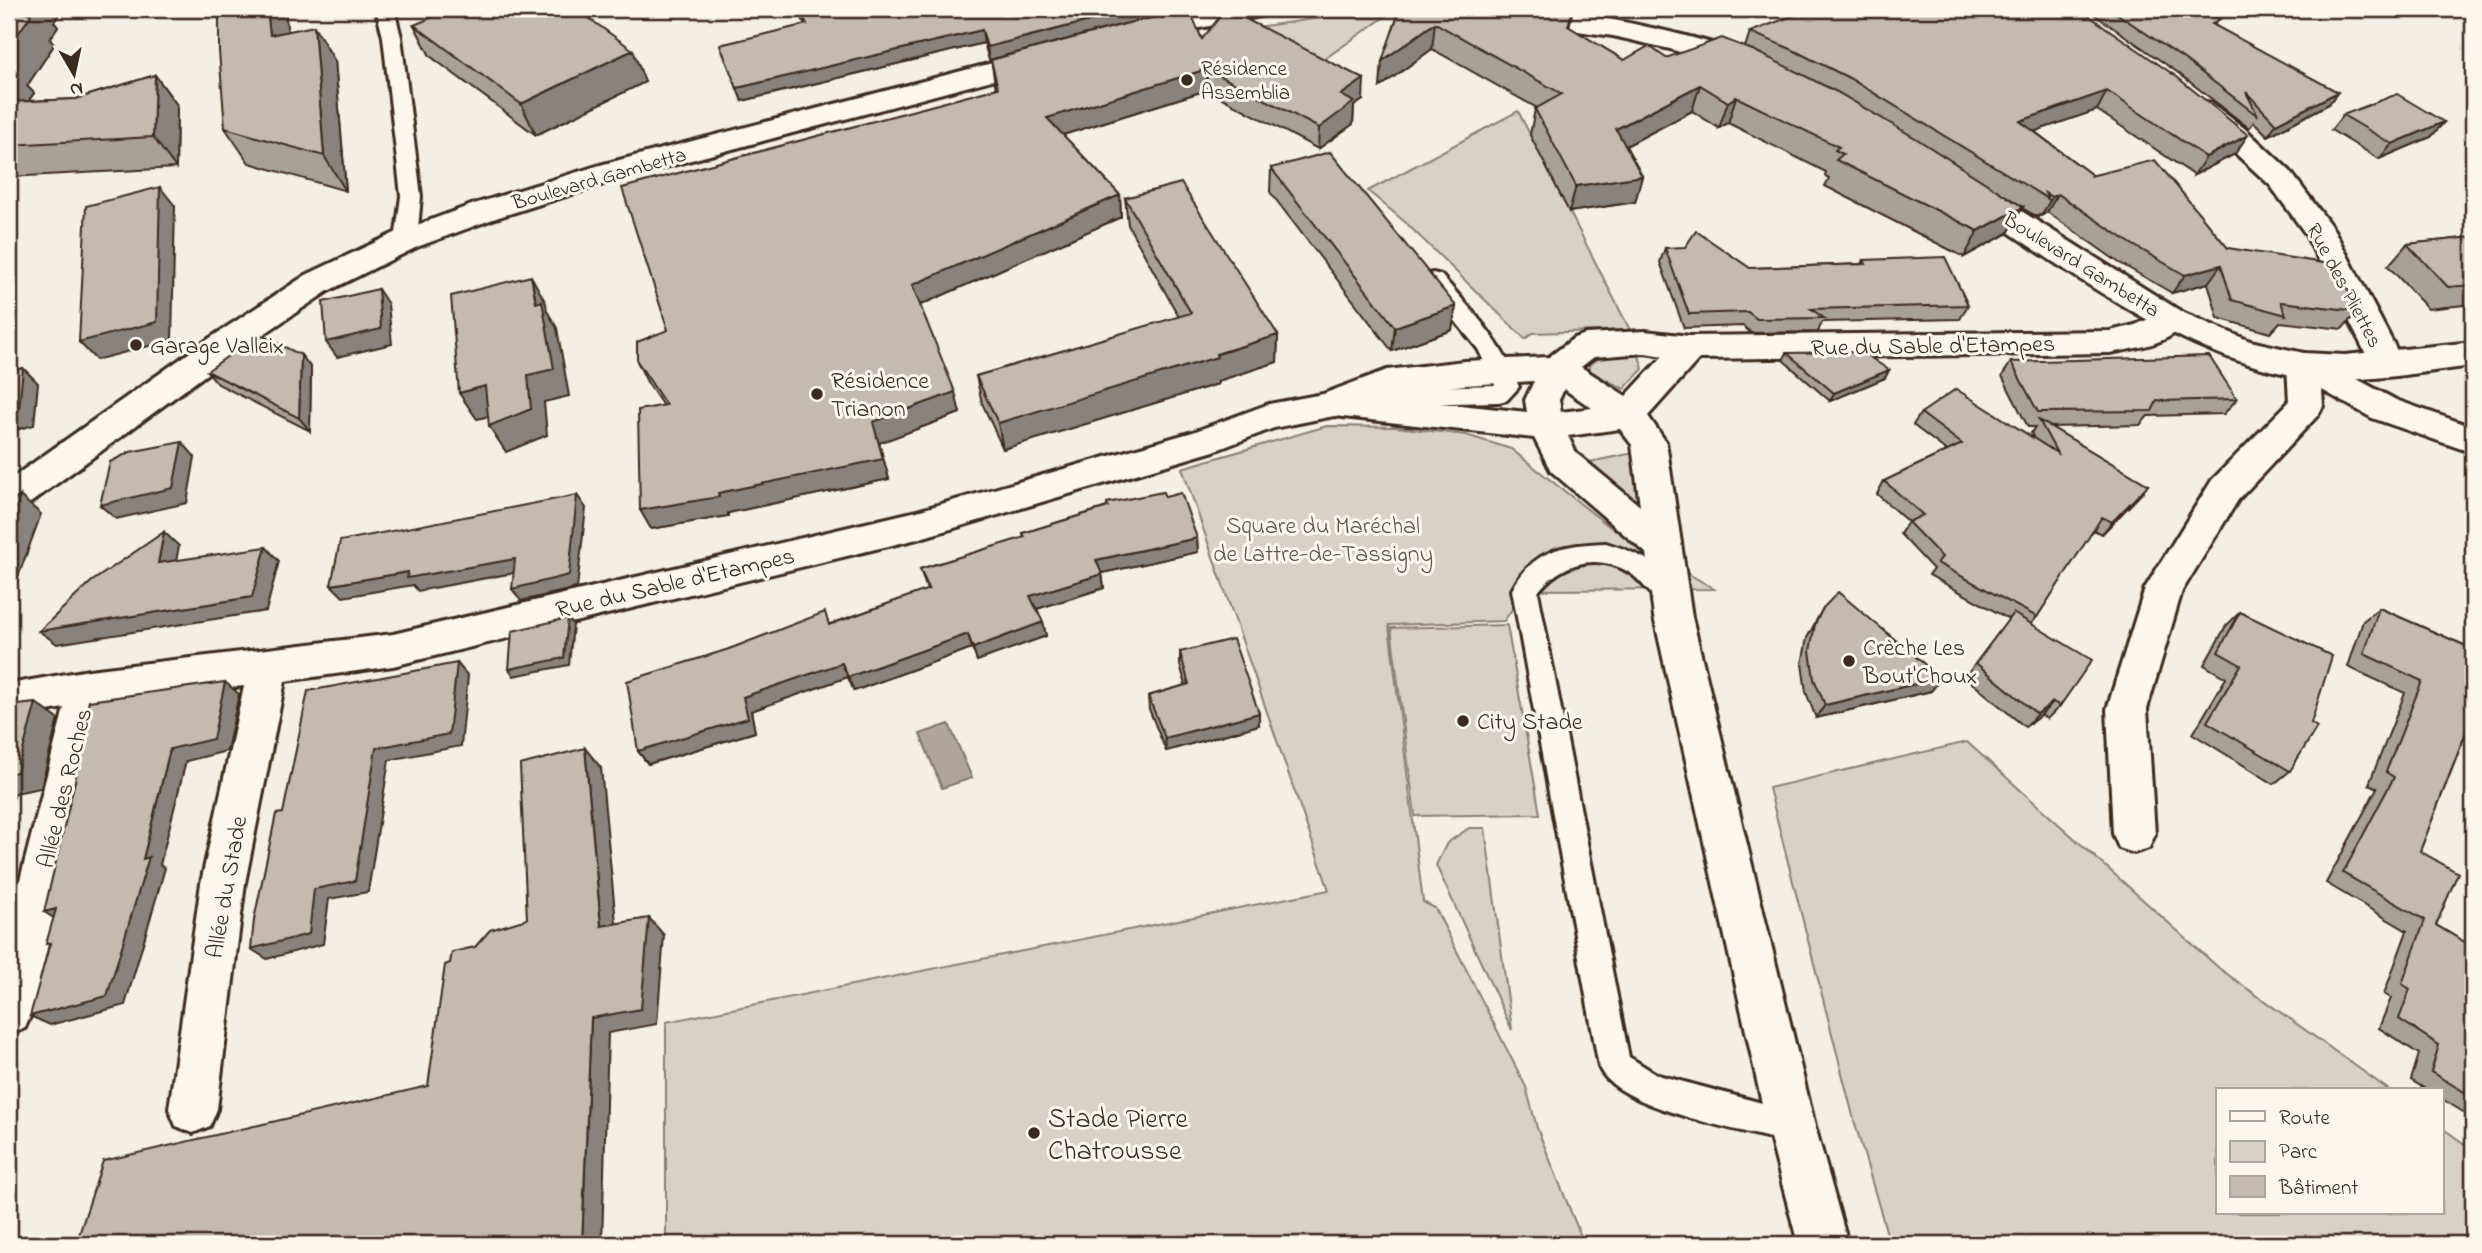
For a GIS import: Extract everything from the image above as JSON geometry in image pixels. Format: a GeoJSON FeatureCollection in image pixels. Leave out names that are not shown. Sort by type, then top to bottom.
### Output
{"type":"FeatureCollection","features":[{"type":"Feature","properties":{"kind":"street"},"geometry":{"type":"LineString","coordinates":[[1122,37],[1245,9]]}},
{"type":"Feature","properties":{"kind":"street"},"geometry":{"type":"LineString","coordinates":[[1476,9],[1617,27],[1688,43],[1777,78]]}},
{"type":"Feature","properties":{"kind":"street","name":"Boulevard Gambetta"},"geometry":{"type":"LineString","coordinates":[[9,499],[222,346],[317,283],[406,240],[485,211],[610,172],[1073,50]]}},
{"type":"Feature","properties":{"kind":"street","name":"Rue des Pliettes"},"geometry":{"type":"LineString","coordinates":[[2183,95],[2234,134],[2280,178],[2319,230],[2387,364]]}},
{"type":"Feature","properties":{"kind":"street","name":"Boulevard Gambetta"},"geometry":{"type":"LineString","coordinates":[[1948,178],[2171,320],[2242,351],[2304,365],[2387,364],[2473,354]]}},
{"type":"Feature","properties":{"kind":"street","name":"Rue du Sable d'Etampes"},"geometry":{"type":"LineString","coordinates":[[9,701],[89,687],[393,650],[917,525],[1202,442],[1269,417],[1329,405],[1387,383],[1464,373],[1556,368],[1586,346],[1645,342],[1690,348],[2110,342],[2144,335],[2171,320]]}},
{"type":"Feature","properties":{"kind":"street"},"geometry":{"type":"LineString","coordinates":[[1629,415],[1690,348]]}},
{"type":"Feature","properties":{"kind":"street"},"geometry":{"type":"LineString","coordinates":[[2304,365],[2384,409],[2473,440]]}},
{"type":"Feature","properties":{"kind":"street"},"geometry":{"type":"LineString","coordinates":[[2134,834],[2127,709],[2164,587],[2225,490],[2306,406],[2304,365]]}},
{"type":"Feature","properties":{"kind":"street"},"geometry":{"type":"LineString","coordinates":[[1662,546],[1563,462],[1546,427],[1542,400],[1556,368],[1629,415],[1649,442],[1669,594],[1791,1126],[1822,1244]]}},
{"type":"Feature","properties":{"kind":"street","name":"Rue du Sable d'Etampes"},"geometry":{"type":"LineString","coordinates":[[1329,405],[1373,407],[1483,422],[1546,427],[1629,415]]}},
{"type":"Feature","properties":{"kind":"street","name":"Allée du Stade"},"geometry":{"type":"LineString","coordinates":[[193,1109],[223,883],[268,667]]}},
{"type":"Feature","properties":{"kind":"street","name":"Allée des Roches"},"geometry":{"type":"LineString","coordinates":[[9,1012],[89,687]]}},
{"type":"Feature","properties":{"kind":"lane"},"geometry":{"type":"LineString","coordinates":[[384,9],[392,37],[411,196],[406,240]]}},
{"type":"Feature","properties":{"kind":"lane"},"geometry":{"type":"LineString","coordinates":[[1373,407],[1404,396],[1499,394],[1507,387],[1503,371],[1487,345],[1420,264]]}},
{"type":"Feature","properties":{"kind":"lane"},"geometry":{"type":"LineString","coordinates":[[1669,594],[1639,566],[1606,553],[1565,555],[1542,569],[1525,590],[1615,1067],[1651,1090],[1791,1126]]}},
{"type":"Feature","properties":{"kind":"green space"},"geometry":{"type":"Polygon","coordinates":[[[1386,16],[1307,71],[1227,31],[1328,17],[1386,16]]]}},
{"type":"Feature","properties":{"kind":"green space"},"geometry":{"type":"Polygon","coordinates":[[[1518,111],[1630,330],[1533,333],[1525,339],[1405,222],[1368,191],[1518,111]]]}},
{"type":"Feature","properties":{"kind":"green space"},"geometry":{"type":"Polygon","coordinates":[[[1638,352],[1643,369],[1624,389],[1589,371],[1589,365],[1600,358],[1638,352]]]}},
{"type":"Feature","properties":{"kind":"green space","name":"Square du Maréchal de Lattre-de-Tassigny"},"geometry":{"type":"Polygon","coordinates":[[[1327,426],[1396,427],[1466,435],[1511,449],[1610,527],[1714,589],[1525,590],[1504,621],[1389,625],[1423,902],[1435,908],[1526,1087],[1537,1128],[1584,1244],[666,1244],[666,1022],[1329,890],[1182,468],[1327,426]]]}},
{"type":"Feature","properties":{"kind":"green space"},"geometry":{"type":"Polygon","coordinates":[[[1634,453],[1645,512],[1584,463],[1634,453]]]}},
{"type":"Feature","properties":{"kind":"green space","name":"City Stade"},"geometry":{"type":"Polygon","coordinates":[[[1507,625],[1540,814],[1415,816],[1391,628],[1507,625]]]}},
{"type":"Feature","properties":{"kind":"green space"},"geometry":{"type":"Polygon","coordinates":[[[1967,742],[2220,969],[2386,1088],[2216,1088],[2216,1214],[2444,1214],[2444,1129],[2473,1150],[2473,1244],[1890,1244],[1854,1120],[1769,788],[1967,742]]]}},
{"type":"Feature","properties":{"kind":"green space"},"geometry":{"type":"Polygon","coordinates":[[[1469,828],[1485,828],[1512,1030],[1436,865],[1447,843],[1469,828]]]}},
{"type":"Feature","properties":{"kind":"shaded area"},"geometry":{"type":"Polygon","coordinates":[[[949,724],[972,778],[942,788],[920,734],[949,724]]]}},
{"type":"Feature","properties":{"kind":"building"},"geometry":{"type":"Polygon","coordinates":[[[9,9],[27,9],[25,11],[31,15],[9,47],[9,9]]]}},
{"type":"Feature","properties":{"kind":"building"},"geometry":{"type":"Polygon","coordinates":[[[219,9],[267,9],[270,35],[314,26],[324,156],[225,128],[219,51],[219,9]]]}},
{"type":"Feature","properties":{"kind":"building"},"geometry":{"type":"Polygon","coordinates":[[[452,9],[576,9],[633,50],[521,104],[414,25],[452,9]]]}},
{"type":"Feature","properties":{"kind":"building"},"geometry":{"type":"Polygon","coordinates":[[[799,9],[1136,9],[987,47],[982,30],[737,88],[720,45],[807,24],[799,9]]]}},
{"type":"Feature","properties":{"kind":"building"},"geometry":{"type":"Polygon","coordinates":[[[1226,9],[1364,79],[1341,95],[1354,102],[1319,128],[1207,69],[1047,118],[1120,195],[912,285],[955,392],[873,422],[883,459],[718,493],[719,497],[640,510],[638,410],[666,405],[637,361],[637,342],[668,330],[622,188],[998,88],[991,60],[1136,21],[1190,11],[1202,39],[1226,9]]]}},
{"type":"Feature","properties":{"kind":"building"},"geometry":{"type":"Polygon","coordinates":[[[1400,9],[1573,9],[1568,26],[1624,60],[1649,46],[1666,58],[1722,38],[1755,51],[1837,92],[2023,207],[1978,231],[1836,160],[1843,154],[1835,150],[1839,147],[1736,97],[1728,102],[1700,85],[1616,129],[1642,176],[1576,186],[1535,109],[1562,94],[1435,23],[1382,61],[1400,9]]]}},
{"type":"Feature","properties":{"kind":"building"},"geometry":{"type":"Polygon","coordinates":[[[1811,9],[2053,9],[2062,14],[2071,9],[2079,9],[2177,77],[2248,135],[2206,157],[2107,91],[2020,121],[2092,175],[2090,176],[2155,160],[2228,248],[2336,265],[2358,311],[2281,302],[2286,315],[2232,300],[2221,265],[2185,275],[2130,243],[2058,194],[2052,197],[2045,193],[2048,199],[1849,78],[1750,32],[1811,9]]]}},
{"type":"Feature","properties":{"kind":"building"},"geometry":{"type":"Polygon","coordinates":[[[2110,9],[2199,9],[2220,19],[2212,24],[2338,92],[2276,124],[2246,92],[2258,116],[2184,59],[2110,9]]]}},
{"type":"Feature","properties":{"kind":"building"},"geometry":{"type":"Polygon","coordinates":[[[155,75],[153,137],[9,145],[9,102],[76,99],[155,75]]]}},
{"type":"Feature","properties":{"kind":"building"},"geometry":{"type":"Polygon","coordinates":[[[2397,94],[2444,122],[2392,144],[2343,115],[2397,94]]]}},
{"type":"Feature","properties":{"kind":"building"},"geometry":{"type":"Polygon","coordinates":[[[1330,152],[1456,306],[1395,327],[1271,168],[1330,152]]]}},
{"type":"Feature","properties":{"kind":"building"},"geometry":{"type":"Polygon","coordinates":[[[1181,183],[1278,335],[1216,354],[1217,357],[998,423],[976,376],[1191,313],[1125,198],[1181,183]]]}},
{"type":"Feature","properties":{"kind":"building"},"geometry":{"type":"Polygon","coordinates":[[[160,187],[157,322],[79,342],[86,206],[160,187]]]}},
{"type":"Feature","properties":{"kind":"building"},"geometry":{"type":"Polygon","coordinates":[[[1696,231],[1750,268],[1866,264],[1864,260],[1945,257],[1968,305],[1811,309],[1824,318],[1757,319],[1748,312],[1689,314],[1665,248],[1685,247],[1696,231]]]}},
{"type":"Feature","properties":{"kind":"building"},"geometry":{"type":"Polygon","coordinates":[[[2473,237],[2473,285],[2448,287],[2407,244],[2473,237]]]}},
{"type":"Feature","properties":{"kind":"building"},"geometry":{"type":"Polygon","coordinates":[[[531,276],[536,303],[542,301],[554,369],[528,375],[531,409],[489,426],[485,386],[459,393],[451,296],[531,276]]]}},
{"type":"Feature","properties":{"kind":"building"},"geometry":{"type":"Polygon","coordinates":[[[378,289],[381,329],[326,342],[323,302],[378,289]]]}},
{"type":"Feature","properties":{"kind":"building"},"geometry":{"type":"Polygon","coordinates":[[[259,334],[301,355],[299,418],[207,371],[259,334]]]}},
{"type":"Feature","properties":{"kind":"building"},"geometry":{"type":"Polygon","coordinates":[[[1862,352],[1889,370],[1834,393],[1787,353],[1862,352]]]}},
{"type":"Feature","properties":{"kind":"building"},"geometry":{"type":"Polygon","coordinates":[[[2209,356],[2237,399],[2157,401],[2152,411],[2038,412],[2011,362],[2209,356]]]}},
{"type":"Feature","properties":{"kind":"building"},"geometry":{"type":"Polygon","coordinates":[[[23,368],[19,410],[9,412],[9,372],[23,368]]]}},
{"type":"Feature","properties":{"kind":"building"},"geometry":{"type":"Polygon","coordinates":[[[1956,389],[2057,453],[2039,420],[2148,485],[2112,522],[2102,517],[2037,617],[1937,563],[1942,557],[1908,522],[1923,515],[1884,481],[1962,444],[1921,413],[1956,389]]]}},
{"type":"Feature","properties":{"kind":"building"},"geometry":{"type":"Polygon","coordinates":[[[182,442],[173,488],[100,505],[110,462],[130,452],[182,442]]]}},
{"type":"Feature","properties":{"kind":"building"},"geometry":{"type":"Polygon","coordinates":[[[1163,492],[1165,497],[1181,493],[1197,538],[1096,560],[1102,574],[1030,596],[1043,622],[973,648],[968,634],[848,677],[842,663],[743,697],[748,718],[638,751],[627,681],[729,649],[825,612],[829,625],[929,589],[920,569],[1025,537],[1023,533],[1108,507],[1107,503],[1163,492]]]}},
{"type":"Feature","properties":{"kind":"building"},"geometry":{"type":"Polygon","coordinates":[[[577,495],[569,575],[512,589],[515,559],[407,578],[408,572],[331,585],[340,541],[577,495]]]}},
{"type":"Feature","properties":{"kind":"building"},"geometry":{"type":"Polygon","coordinates":[[[20,496],[9,526],[9,504],[20,496]]]}},
{"type":"Feature","properties":{"kind":"building"},"geometry":{"type":"Polygon","coordinates":[[[164,532],[158,563],[266,547],[252,597],[39,631],[91,582],[164,532]]]}},
{"type":"Feature","properties":{"kind":"building","name":"Crèche Les Bout'Choux"},"geometry":{"type":"Polygon","coordinates":[[[1838,592],[1941,678],[1825,705],[1814,679],[1810,651],[1815,624],[1823,608],[1838,592]]]}},
{"type":"Feature","properties":{"kind":"building"},"geometry":{"type":"Polygon","coordinates":[[[2379,608],[2473,649],[2473,714],[2420,851],[2458,873],[2436,925],[2473,947],[2473,1097],[2431,1072],[2439,1045],[2399,1019],[2410,989],[2402,984],[2425,920],[2343,873],[2394,777],[2386,772],[2422,681],[2364,654],[2379,608]]]}},
{"type":"Feature","properties":{"kind":"building"},"geometry":{"type":"Polygon","coordinates":[[[2240,612],[2332,656],[2311,723],[2317,727],[2290,771],[2207,722],[2241,665],[2218,652],[2240,612]]]}},
{"type":"Feature","properties":{"kind":"building"},"geometry":{"type":"Polygon","coordinates":[[[2013,613],[2092,660],[2060,706],[2053,702],[2037,714],[1976,663],[2013,613]]]}},
{"type":"Feature","properties":{"kind":"building"},"geometry":{"type":"Polygon","coordinates":[[[568,618],[564,658],[509,669],[512,631],[568,618]]]}},
{"type":"Feature","properties":{"kind":"building"},"geometry":{"type":"Polygon","coordinates":[[[1233,639],[1259,713],[1165,738],[1148,696],[1189,684],[1180,652],[1233,639]]]}},
{"type":"Feature","properties":{"kind":"building"},"geometry":{"type":"Polygon","coordinates":[[[457,663],[449,734],[376,748],[355,881],[314,889],[309,934],[251,949],[254,920],[276,814],[283,813],[308,691],[457,663]]]}},
{"type":"Feature","properties":{"kind":"building"},"geometry":{"type":"Polygon","coordinates":[[[225,682],[213,739],[170,749],[143,859],[149,857],[107,996],[30,1016],[50,943],[46,944],[56,909],[44,912],[79,764],[73,765],[89,701],[225,682]]]}},
{"type":"Feature","properties":{"kind":"building"},"geometry":{"type":"Polygon","coordinates":[[[36,703],[17,772],[9,774],[9,706],[36,703]]]}},
{"type":"Feature","properties":{"kind":"building"},"geometry":{"type":"Polygon","coordinates":[[[585,748],[601,926],[649,918],[641,1009],[591,1018],[582,1244],[76,1244],[103,1161],[428,1086],[445,965],[450,963],[452,952],[475,947],[490,930],[527,919],[520,765],[585,748]]]}},
{"type":"Feature","properties":{"kind":"place","name":"Résidence Assemblia"},"geometry":{"type":"Point","coordinates":[1187,80]}},
{"type":"Feature","properties":{"kind":"place","name":"Garage Valleix"},"geometry":{"type":"Point","coordinates":[136,345]}},
{"type":"Feature","properties":{"kind":"place","name":"Résidence Trianon"},"geometry":{"type":"Point","coordinates":[817,394]}},
{"type":"Feature","properties":{"kind":"place","name":"Crèche Les Bout'Choux"},"geometry":{"type":"Point","coordinates":[1849,661]}},
{"type":"Feature","properties":{"kind":"place","name":"City Stade"},"geometry":{"type":"Point","coordinates":[1463,721]}},
{"type":"Feature","properties":{"kind":"place","name":"Stade Pierre Chatrousse"},"geometry":{"type":"Point","coordinates":[1034,1133]}}]}
